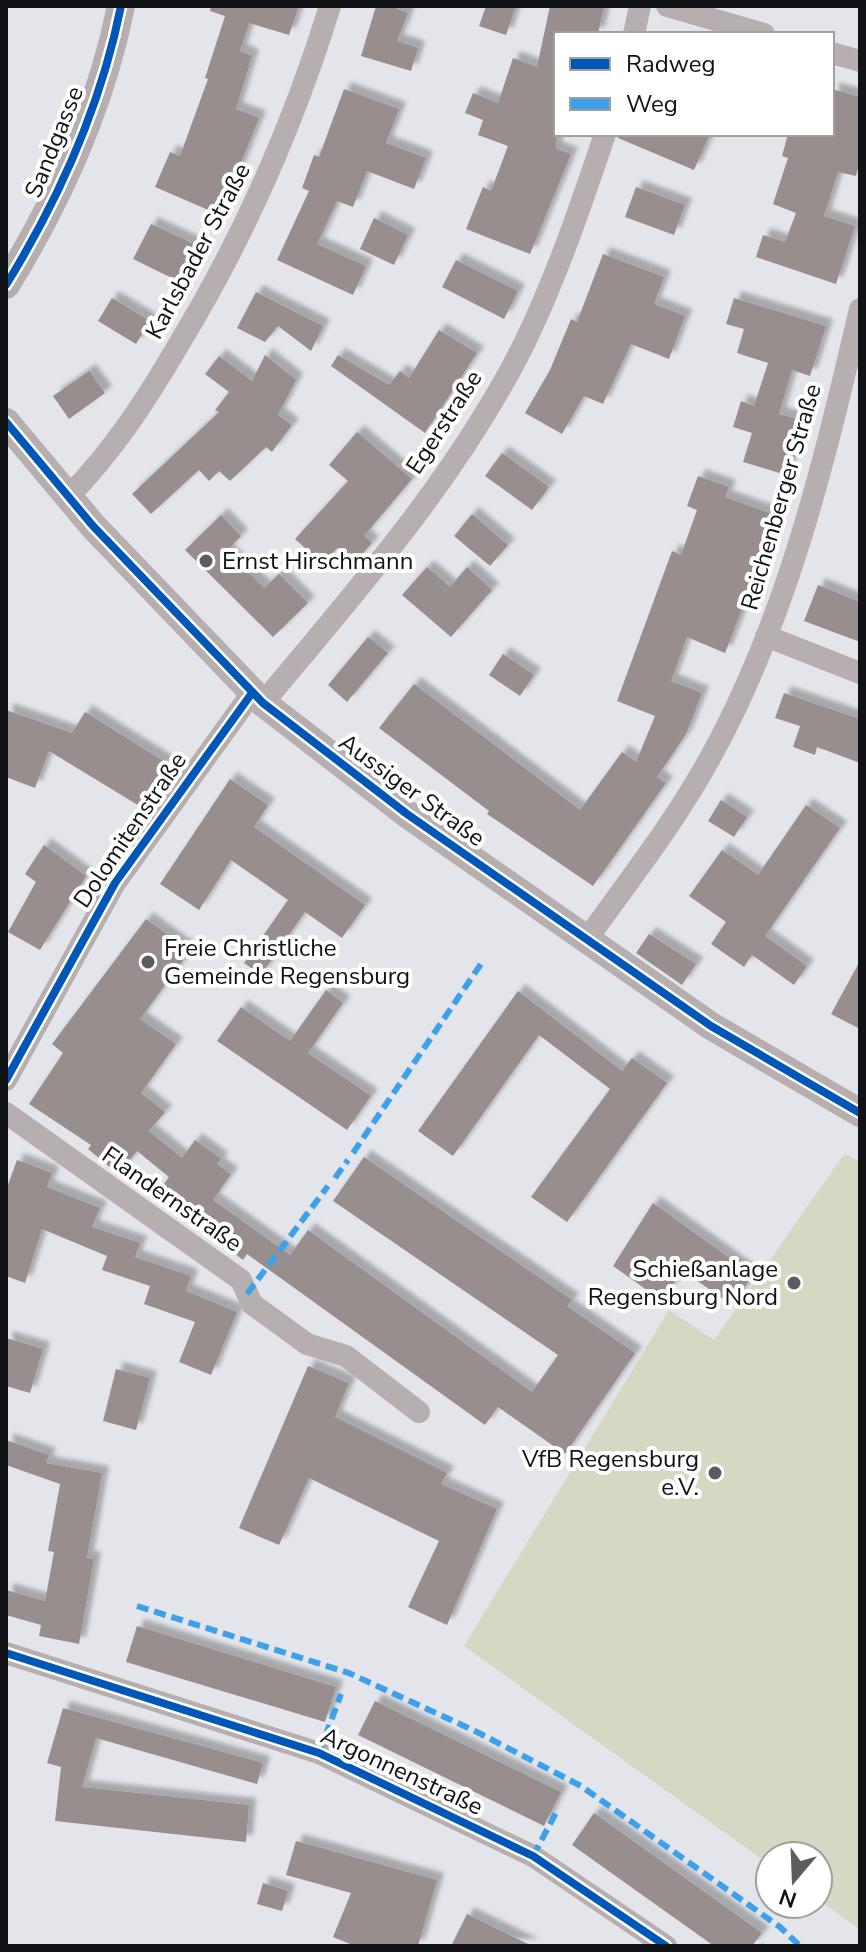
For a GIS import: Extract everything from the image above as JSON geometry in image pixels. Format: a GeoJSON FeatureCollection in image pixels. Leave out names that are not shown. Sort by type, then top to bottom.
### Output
{"type":"FeatureCollection","features":[{"type":"Feature","properties":{"kind":"street","name":"Sandgasse"},"geometry":{"type":"LineString","coordinates":[[6,285],[35,238],[80,140],[121,6]]}},
{"type":"Feature","properties":{"kind":"street","name":"Karlsbader Straße"},"geometry":{"type":"LineString","coordinates":[[69,496],[104,460],[156,384],[238,243],[307,82],[330,6]]}},
{"type":"Feature","properties":{"kind":"street"},"geometry":{"type":"LineString","coordinates":[[634,32],[640,6]]}},
{"type":"Feature","properties":{"kind":"street"},"geometry":{"type":"LineString","coordinates":[[667,6],[757,32]]}},
{"type":"Feature","properties":{"kind":"street"},"geometry":{"type":"LineString","coordinates":[[834,54],[860,61]]}},
{"type":"Feature","properties":{"kind":"street","name":"Egerstraße"},"geometry":{"type":"LineString","coordinates":[[258,698],[369,574],[492,402],[554,279],[604,136]]}},
{"type":"Feature","properties":{"kind":"street","name":"Reichenberger Straße"},"geometry":{"type":"LineString","coordinates":[[587,939],[710,758],[766,636],[808,516],[855,356],[860,309]]}},
{"type":"Feature","properties":{"kind":"street","name":"Aussiger Straße"},"geometry":{"type":"LineString","coordinates":[[6,422],[69,496],[258,698],[407,814],[744,1048],[860,1113]]}},
{"type":"Feature","properties":{"kind":"street"},"geometry":{"type":"LineString","coordinates":[[766,636],[860,673]]}},
{"type":"Feature","properties":{"kind":"street","name":"Dolomitenstraße"},"geometry":{"type":"LineString","coordinates":[[6,1080],[115,883],[258,698]]}},
{"type":"Feature","properties":{"kind":"street","name":"Flandernstraße"},"geometry":{"type":"LineString","coordinates":[[6,1113],[241,1280],[252,1304],[307,1344],[346,1356],[419,1412]]}},
{"type":"Feature","properties":{"kind":"street","name":"Argonnenstraße"},"geometry":{"type":"LineString","coordinates":[[6,1653],[319,1753],[533,1856],[666,1946]]}},
{"type":"Feature","properties":{"kind":"green space","name":"VfB Regensburg e.V."},"geometry":{"type":"Polygon","coordinates":[[[844,1154],[860,1161],[860,1930],[834,1911],[834,1840],[754,1840],[754,1854],[464,1646],[669,1310],[714,1340],[844,1154]]]}},
{"type":"Feature","properties":{"kind":"building"},"geometry":{"type":"Polygon","coordinates":[[[211,6],[299,6],[289,35],[249,23],[240,51],[252,56],[236,109],[259,118],[220,215],[155,187],[170,152],[180,156],[208,79],[205,78],[225,16],[210,11],[211,6]]]}},
{"type":"Feature","properties":{"kind":"building"},"geometry":{"type":"Polygon","coordinates":[[[376,6],[390,6],[408,13],[397,41],[418,48],[411,71],[361,56],[376,6]]]}},
{"type":"Feature","properties":{"kind":"building"},"geometry":{"type":"Polygon","coordinates":[[[486,6],[516,6],[506,35],[479,26],[486,6]]]}},
{"type":"Feature","properties":{"kind":"building"},"geometry":{"type":"Polygon","coordinates":[[[550,6],[604,6],[598,32],[554,32],[554,136],[556,149],[571,154],[530,254],[466,229],[483,187],[491,191],[508,146],[478,135],[483,120],[465,113],[473,93],[498,103],[513,58],[537,67],[550,6]]]}},
{"type":"Feature","properties":{"kind":"building"},"geometry":{"type":"Polygon","coordinates":[[[344,89],[399,109],[386,143],[426,158],[414,189],[367,171],[353,207],[337,201],[317,244],[366,266],[353,295],[277,260],[309,191],[302,188],[314,155],[319,157],[344,89]]]}},
{"type":"Feature","properties":{"kind":"building"},"geometry":{"type":"Polygon","coordinates":[[[834,90],[860,97],[860,161],[856,176],[838,172],[824,216],[855,226],[836,284],[756,257],[763,235],[785,242],[796,213],[773,204],[788,158],[782,156],[787,136],[834,136],[834,90]]]}},
{"type":"Feature","properties":{"kind":"building"},"geometry":{"type":"Polygon","coordinates":[[[618,136],[709,136],[694,170],[618,136]]]}},
{"type":"Feature","properties":{"kind":"building"},"geometry":{"type":"Polygon","coordinates":[[[636,187],[685,205],[674,235],[625,217],[636,187]]]}},
{"type":"Feature","properties":{"kind":"building"},"geometry":{"type":"Polygon","coordinates":[[[374,218],[408,235],[394,265],[360,249],[374,218]]]}},
{"type":"Feature","properties":{"kind":"building"},"geometry":{"type":"Polygon","coordinates":[[[151,224],[196,245],[178,281],[133,259],[151,224]]]}},
{"type":"Feature","properties":{"kind":"building"},"geometry":{"type":"Polygon","coordinates":[[[603,254],[664,277],[654,304],[685,316],[669,359],[631,344],[603,404],[584,396],[562,434],[525,413],[550,370],[571,319],[577,322],[603,254]]]}},
{"type":"Feature","properties":{"kind":"building"},"geometry":{"type":"Polygon","coordinates":[[[456,260],[518,291],[504,319],[442,287],[456,260]]]}},
{"type":"Feature","properties":{"kind":"building"},"geometry":{"type":"Polygon","coordinates":[[[256,292],[323,326],[311,351],[278,326],[265,342],[237,328],[256,292]]]}},
{"type":"Feature","properties":{"kind":"building"},"geometry":{"type":"Polygon","coordinates":[[[112,298],[150,321],[136,344],[98,321],[112,298]]]}},
{"type":"Feature","properties":{"kind":"building"},"geometry":{"type":"Polygon","coordinates":[[[734,298],[826,326],[810,376],[792,370],[779,414],[803,421],[786,475],[743,462],[752,433],[733,427],[741,401],[754,406],[768,363],[737,353],[744,329],[726,324],[734,298]]]}},
{"type":"Feature","properties":{"kind":"building"},"geometry":{"type":"Polygon","coordinates":[[[439,330],[477,353],[425,433],[331,366],[338,355],[389,385],[400,371],[409,378],[439,330]]]}},
{"type":"Feature","properties":{"kind":"building"},"geometry":{"type":"Polygon","coordinates":[[[265,355],[296,380],[278,415],[292,425],[272,452],[266,447],[230,481],[219,471],[209,481],[199,470],[151,514],[132,494],[219,412],[215,410],[229,392],[205,374],[219,356],[252,381],[265,355]]]}},
{"type":"Feature","properties":{"kind":"building"},"geometry":{"type":"Polygon","coordinates":[[[89,371],[105,393],[69,419],[53,396],[89,371]]]}},
{"type":"Feature","properties":{"kind":"building"},"geometry":{"type":"Polygon","coordinates":[[[357,432],[412,479],[364,536],[372,543],[354,563],[337,548],[323,564],[295,539],[348,481],[329,465],[357,432]]]}},
{"type":"Feature","properties":{"kind":"building"},"geometry":{"type":"Polygon","coordinates":[[[502,453],[549,487],[532,510],[485,476],[502,453]]]}},
{"type":"Feature","properties":{"kind":"building"},"geometry":{"type":"Polygon","coordinates":[[[698,476],[729,487],[725,497],[778,516],[725,653],[687,637],[671,681],[702,693],[686,734],[657,777],[666,783],[593,886],[487,814],[489,811],[379,728],[414,684],[580,810],[622,752],[636,762],[655,716],[617,701],[672,551],[681,555],[697,510],[687,506],[698,476]]]}},
{"type":"Feature","properties":{"kind":"building"},"geometry":{"type":"Polygon","coordinates":[[[472,514],[508,545],[490,566],[454,536],[472,514]]]}},
{"type":"Feature","properties":{"kind":"building"},"geometry":{"type":"Polygon","coordinates":[[[221,515],[241,536],[227,551],[264,588],[279,574],[308,603],[273,637],[185,550],[221,515]]]}},
{"type":"Feature","properties":{"kind":"building"},"geometry":{"type":"Polygon","coordinates":[[[427,567],[450,587],[467,567],[492,590],[451,637],[402,595],[427,567]]]}},
{"type":"Feature","properties":{"kind":"building"},"geometry":{"type":"Polygon","coordinates":[[[818,585],[860,602],[860,642],[804,621],[818,585]]]}},
{"type":"Feature","properties":{"kind":"building"},"geometry":{"type":"Polygon","coordinates":[[[368,637],[388,653],[347,702],[328,685],[368,637]]]}},
{"type":"Feature","properties":{"kind":"building"},"geometry":{"type":"Polygon","coordinates":[[[503,654],[534,675],[520,696],[489,675],[503,654]]]}},
{"type":"Feature","properties":{"kind":"building"},"geometry":{"type":"Polygon","coordinates":[[[784,693],[860,719],[860,763],[817,747],[815,755],[793,747],[800,726],[775,718],[784,693]]]}},
{"type":"Feature","properties":{"kind":"building"},"geometry":{"type":"Polygon","coordinates":[[[6,710],[72,733],[85,712],[173,767],[146,810],[49,751],[35,788],[6,777],[6,710]]]}},
{"type":"Feature","properties":{"kind":"building"},"geometry":{"type":"Polygon","coordinates":[[[230,779],[268,805],[254,827],[365,905],[342,938],[305,912],[261,975],[244,963],[288,900],[231,860],[199,910],[160,884],[230,779]]]}},
{"type":"Feature","properties":{"kind":"building"},"geometry":{"type":"Polygon","coordinates":[[[721,800],[747,817],[734,837],[708,821],[721,800]]]}},
{"type":"Feature","properties":{"kind":"building"},"geometry":{"type":"Polygon","coordinates":[[[806,805],[840,828],[765,936],[807,966],[794,985],[752,955],[744,967],[711,944],[726,922],[689,896],[722,850],[758,875],[806,805]]]}},
{"type":"Feature","properties":{"kind":"building"},"geometry":{"type":"Polygon","coordinates":[[[44,845],[86,876],[40,950],[8,932],[36,882],[25,874],[44,845]]]}},
{"type":"Feature","properties":{"kind":"building"},"geometry":{"type":"Polygon","coordinates":[[[146,919],[190,951],[140,1019],[176,1044],[141,1093],[165,1112],[149,1131],[182,1158],[195,1140],[221,1159],[217,1164],[231,1174],[213,1200],[290,1255],[308,1230],[532,1392],[558,1355],[333,1201],[364,1157],[572,1300],[567,1306],[635,1353],[565,1454],[498,1407],[485,1425],[247,1254],[243,1260],[156,1195],[169,1177],[137,1151],[118,1174],[88,1149],[91,1145],[29,1104],[63,1053],[52,1044],[146,919]]]}},
{"type":"Feature","properties":{"kind":"building"},"geometry":{"type":"Polygon","coordinates":[[[649,934],[696,964],[682,985],[636,953],[649,934]]]}},
{"type":"Feature","properties":{"kind":"building"},"geometry":{"type":"Polygon","coordinates":[[[860,961],[860,1029],[831,1014],[860,961]]]}},
{"type":"Feature","properties":{"kind":"building"},"geometry":{"type":"Polygon","coordinates":[[[326,990],[343,1003],[308,1053],[371,1096],[347,1130],[217,1041],[241,1007],[290,1041],[326,990]]]}},
{"type":"Feature","properties":{"kind":"building"},"geometry":{"type":"Polygon","coordinates":[[[518,991],[622,1071],[632,1058],[667,1083],[567,1222],[531,1197],[610,1089],[539,1035],[453,1156],[418,1131],[518,991]]]}},
{"type":"Feature","properties":{"kind":"building"},"geometry":{"type":"Polygon","coordinates":[[[17,1160],[52,1173],[47,1187],[100,1208],[92,1227],[140,1243],[135,1257],[191,1276],[186,1291],[237,1312],[211,1375],[179,1362],[195,1322],[144,1304],[150,1286],[102,1270],[107,1256],[42,1229],[25,1283],[6,1276],[6,1190],[17,1160]]]}},
{"type":"Feature","properties":{"kind":"building"},"geometry":{"type":"Polygon","coordinates":[[[653,1203],[753,1275],[732,1305],[683,1271],[661,1300],[613,1266],[653,1203]]]}},
{"type":"Feature","properties":{"kind":"building"},"geometry":{"type":"Polygon","coordinates":[[[6,1338],[43,1349],[30,1393],[6,1386],[6,1338]]]}},
{"type":"Feature","properties":{"kind":"building"},"geometry":{"type":"Polygon","coordinates":[[[308,1366],[349,1383],[335,1417],[447,1473],[441,1484],[497,1509],[447,1625],[408,1607],[439,1541],[309,1478],[279,1545],[239,1528],[308,1366]]]}},
{"type":"Feature","properties":{"kind":"building"},"geometry":{"type":"Polygon","coordinates":[[[116,1369],[150,1378],[136,1430],[103,1421],[116,1369]]]}},
{"type":"Feature","properties":{"kind":"building"},"geometry":{"type":"Polygon","coordinates":[[[6,1440],[49,1455],[46,1463],[102,1473],[87,1558],[94,1559],[79,1644],[39,1636],[41,1625],[6,1615],[6,1590],[45,1601],[54,1552],[48,1551],[60,1484],[6,1465],[6,1440]]]}},
{"type":"Feature","properties":{"kind":"building"},"geometry":{"type":"Polygon","coordinates":[[[137,1626],[336,1687],[325,1722],[126,1662],[137,1626]]]}},
{"type":"Feature","properties":{"kind":"building"},"geometry":{"type":"Polygon","coordinates":[[[375,1701],[561,1792],[544,1826],[358,1735],[375,1701]]]}},
{"type":"Feature","properties":{"kind":"building"},"geometry":{"type":"Polygon","coordinates":[[[63,1708],[263,1763],[257,1784],[96,1738],[82,1787],[249,1805],[246,1842],[55,1821],[61,1767],[47,1763],[63,1708]]]}},
{"type":"Feature","properties":{"kind":"building"},"geometry":{"type":"Polygon","coordinates":[[[594,1813],[762,1933],[752,1946],[714,1946],[572,1845],[594,1813]]]}},
{"type":"Feature","properties":{"kind":"building"},"geometry":{"type":"Polygon","coordinates":[[[296,1841],[437,1880],[418,1946],[355,1946],[333,1937],[351,1893],[286,1875],[296,1841]]]}},
{"type":"Feature","properties":{"kind":"building"},"geometry":{"type":"Polygon","coordinates":[[[263,1883],[288,1891],[282,1911],[257,1904],[263,1883]]]}},
{"type":"Feature","properties":{"kind":"building"},"geometry":{"type":"Polygon","coordinates":[[[467,1914],[532,1946],[451,1946],[467,1914]]]}},
{"type":"Feature","properties":{"kind":"marked path"},"geometry":{"type":"LineString","coordinates":[[353,1153],[481,964]]}},
{"type":"Feature","properties":{"kind":"marked path"},"geometry":{"type":"LineString","coordinates":[[335,1178],[348,1160]]}},
{"type":"Feature","properties":{"kind":"marked path"},"geometry":{"type":"LineString","coordinates":[[247,1294],[328,1186]]}},
{"type":"Feature","properties":{"kind":"marked path"},"geometry":{"type":"LineString","coordinates":[[137,1606],[349,1673],[477,1732],[581,1786],[780,1927],[800,1946]]}},
{"type":"Feature","properties":{"kind":"marked path"},"geometry":{"type":"LineString","coordinates":[[319,1753],[341,1694]]}},
{"type":"Feature","properties":{"kind":"marked path"},"geometry":{"type":"LineString","coordinates":[[533,1856],[558,1809]]}},
{"type":"Feature","properties":{"kind":"cycle path"},"geometry":{"type":"LineString","coordinates":[[6,285],[44,219],[76,151],[102,80],[121,6]]}},
{"type":"Feature","properties":{"kind":"cycle path"},"geometry":{"type":"LineString","coordinates":[[6,422],[93,526],[263,703],[407,814],[711,1026],[860,1113]]}},
{"type":"Feature","properties":{"kind":"cycle path"},"geometry":{"type":"LineString","coordinates":[[6,1080],[115,883],[252,693]]}},
{"type":"Feature","properties":{"kind":"cycle path"},"geometry":{"type":"LineString","coordinates":[[6,1653],[319,1753],[533,1856],[666,1946]]}},
{"type":"Feature","properties":{"kind":"place","name":"Ernst Hirschmann"},"geometry":{"type":"Point","coordinates":[206,561]}},
{"type":"Feature","properties":{"kind":"place","name":"Freie Christliche Gemeinde Regensburg"},"geometry":{"type":"Point","coordinates":[148,962]}},
{"type":"Feature","properties":{"kind":"place","name":"Schießanlage Regensburg Nord"},"geometry":{"type":"Point","coordinates":[794,1283]}},
{"type":"Feature","properties":{"kind":"place","name":"VfB Regensburg e.V."},"geometry":{"type":"Point","coordinates":[715,1473]}}]}
